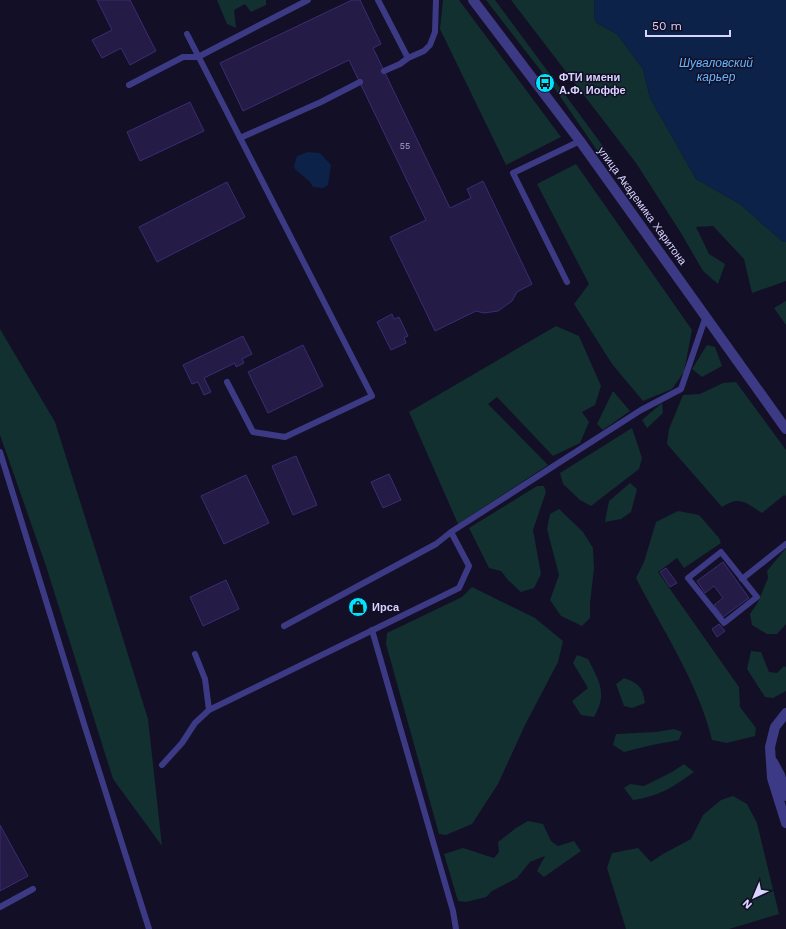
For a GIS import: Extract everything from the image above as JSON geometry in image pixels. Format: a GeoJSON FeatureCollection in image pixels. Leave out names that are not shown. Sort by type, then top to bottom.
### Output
{"type":"FeatureCollection","features":[{"type":"Feature","properties":{"kind":"street","name":"улица Академика Харитона"},"geometry":{"type":"LineString","coordinates":[[473,0],[580,140],[786,429]]}},
{"type":"Feature","properties":{"kind":"street"},"geometry":{"type":"LineString","coordinates":[[786,713],[774,727],[770,747],[772,778],[786,823]]}},
{"type":"Feature","properties":{"kind":"street"},"geometry":{"type":"LineString","coordinates":[[772,760],[780,775],[786,796]]}},
{"type":"Feature","properties":{"kind":"lane"},"geometry":{"type":"LineString","coordinates":[[128,85],[183,57],[198,57],[308,0]]}},
{"type":"Feature","properties":{"kind":"lane"},"geometry":{"type":"LineString","coordinates":[[378,0],[408,58]]}},
{"type":"Feature","properties":{"kind":"lane"},"geometry":{"type":"LineString","coordinates":[[384,71],[424,51],[430,45],[435,32],[436,0]]}},
{"type":"Feature","properties":{"kind":"lane"},"geometry":{"type":"LineString","coordinates":[[187,34],[372,396],[285,437],[253,432],[227,382]]}},
{"type":"Feature","properties":{"kind":"lane"},"geometry":{"type":"LineString","coordinates":[[240,138],[321,102],[360,82]]}},
{"type":"Feature","properties":{"kind":"lane"},"geometry":{"type":"LineString","coordinates":[[567,282],[513,173],[580,140]]}},
{"type":"Feature","properties":{"kind":"lane"},"geometry":{"type":"LineString","coordinates":[[284,626],[436,544],[451,532],[641,410],[681,389],[706,316]]}},
{"type":"Feature","properties":{"kind":"lane"},"geometry":{"type":"LineString","coordinates":[[0,452],[84,727],[149,929]]}},
{"type":"Feature","properties":{"kind":"lane"},"geometry":{"type":"LineString","coordinates":[[162,764],[182,743],[194,723],[209,710],[459,588],[469,566],[451,532]]}},
{"type":"Feature","properties":{"kind":"lane"},"geometry":{"type":"LineString","coordinates":[[742,578],[786,544]]}},
{"type":"Feature","properties":{"kind":"lane"},"geometry":{"type":"LineString","coordinates":[[721,552],[742,578],[757,597],[724,623],[688,578],[721,552]]}},
{"type":"Feature","properties":{"kind":"lane"},"geometry":{"type":"LineString","coordinates":[[372,630],[453,911],[456,929]]}},
{"type":"Feature","properties":{"kind":"lane"},"geometry":{"type":"LineString","coordinates":[[195,654],[205,679],[209,710]]}},
{"type":"Feature","properties":{"kind":"lane"},"geometry":{"type":"LineString","coordinates":[[0,907],[33,890]]}},
{"type":"Feature","properties":{"kind":"green space"},"geometry":{"type":"Polygon","coordinates":[[[217,0],[266,0],[266,5],[251,12],[245,4],[234,10],[236,28],[227,24],[217,0]]]}},
{"type":"Feature","properties":{"kind":"green space"},"geometry":{"type":"Polygon","coordinates":[[[443,0],[459,0],[561,137],[506,165],[440,29],[443,0]]]}},
{"type":"Feature","properties":{"kind":"green space"},"geometry":{"type":"Polygon","coordinates":[[[486,0],[495,0],[614,161],[607,165],[555,89],[486,0]]]}},
{"type":"Feature","properties":{"kind":"green space"},"geometry":{"type":"Polygon","coordinates":[[[511,0],[594,0],[595,22],[617,34],[643,69],[650,98],[696,179],[740,204],[783,242],[786,242],[786,281],[752,293],[744,259],[713,226],[696,227],[709,254],[725,264],[718,284],[703,271],[681,233],[636,163],[511,0]]]}},
{"type":"Feature","properties":{"kind":"green space"},"geometry":{"type":"Polygon","coordinates":[[[576,164],[692,330],[684,372],[672,389],[643,401],[612,364],[574,304],[589,284],[537,184],[576,164]]]}},
{"type":"Feature","properties":{"kind":"green space"},"geometry":{"type":"Polygon","coordinates":[[[786,301],[786,325],[774,308],[786,301]]]}},
{"type":"Feature","properties":{"kind":"green space"},"geometry":{"type":"Polygon","coordinates":[[[556,326],[579,336],[601,386],[595,405],[582,412],[589,422],[580,443],[553,456],[497,397],[488,404],[548,465],[458,524],[409,412],[556,326]]]}},
{"type":"Feature","properties":{"kind":"green space"},"geometry":{"type":"Polygon","coordinates":[[[0,329],[55,422],[98,558],[148,719],[162,846],[113,779],[46,566],[0,435],[0,329]]]}},
{"type":"Feature","properties":{"kind":"green space"},"geometry":{"type":"Polygon","coordinates":[[[707,345],[715,347],[722,366],[702,377],[692,369],[707,345]]]}},
{"type":"Feature","properties":{"kind":"green space"},"geometry":{"type":"Polygon","coordinates":[[[736,382],[786,450],[786,496],[784,495],[762,513],[743,502],[738,501],[728,503],[722,507],[667,444],[669,429],[683,395],[700,394],[723,383],[736,382]]]}},
{"type":"Feature","properties":{"kind":"green space"},"geometry":{"type":"Polygon","coordinates":[[[613,391],[630,411],[603,430],[597,424],[613,391]]]}},
{"type":"Feature","properties":{"kind":"green space"},"geometry":{"type":"Polygon","coordinates":[[[662,403],[663,413],[647,428],[642,420],[662,403]]]}},
{"type":"Feature","properties":{"kind":"green space"},"geometry":{"type":"Polygon","coordinates":[[[632,428],[642,458],[639,469],[591,506],[580,500],[563,484],[560,473],[632,428]]]}},
{"type":"Feature","properties":{"kind":"green space"},"geometry":{"type":"Polygon","coordinates":[[[630,483],[637,489],[631,512],[621,519],[605,522],[609,501],[630,483]]]}},
{"type":"Feature","properties":{"kind":"green space"},"geometry":{"type":"Polygon","coordinates":[[[537,486],[544,486],[546,492],[533,530],[541,574],[534,588],[521,592],[501,571],[489,568],[469,528],[537,486]]]}},
{"type":"Feature","properties":{"kind":"green space"},"geometry":{"type":"Polygon","coordinates":[[[559,509],[583,532],[593,548],[594,568],[590,618],[582,626],[561,616],[550,600],[559,575],[547,529],[550,514],[559,509]]]}},
{"type":"Feature","properties":{"kind":"green space"},"geometry":{"type":"Polygon","coordinates":[[[678,511],[699,515],[719,538],[721,543],[684,568],[677,558],[658,572],[739,687],[740,707],[756,728],[755,736],[727,743],[712,740],[706,719],[689,677],[636,578],[644,562],[656,522],[678,511]]]}},
{"type":"Feature","properties":{"kind":"green space"},"geometry":{"type":"Polygon","coordinates":[[[786,548],[786,624],[777,634],[767,634],[752,625],[750,614],[758,602],[768,578],[767,571],[786,548]]]}},
{"type":"Feature","properties":{"kind":"green space"},"geometry":{"type":"Polygon","coordinates":[[[472,587],[535,618],[563,641],[558,662],[525,725],[498,784],[472,824],[446,835],[439,834],[386,644],[387,633],[462,597],[472,587]]]}},
{"type":"Feature","properties":{"kind":"green space"},"geometry":{"type":"Polygon","coordinates":[[[751,651],[761,652],[769,672],[777,673],[784,666],[786,667],[786,691],[773,698],[765,697],[747,669],[751,651]]]}},
{"type":"Feature","properties":{"kind":"green space"},"geometry":{"type":"Polygon","coordinates":[[[577,655],[588,659],[596,674],[600,687],[601,701],[594,717],[581,715],[572,701],[588,688],[573,663],[577,655]]]}},
{"type":"Feature","properties":{"kind":"green space"},"geometry":{"type":"Polygon","coordinates":[[[624,678],[639,686],[643,693],[645,703],[632,708],[624,706],[616,684],[624,678]]]}},
{"type":"Feature","properties":{"kind":"green space"},"geometry":{"type":"Polygon","coordinates":[[[674,729],[682,732],[679,740],[624,752],[613,745],[616,734],[656,732],[674,729]]]}},
{"type":"Feature","properties":{"kind":"green space"},"geometry":{"type":"Polygon","coordinates":[[[684,764],[694,772],[680,782],[658,794],[633,800],[624,788],[630,784],[644,786],[672,772],[684,764]]]}},
{"type":"Feature","properties":{"kind":"green space"},"geometry":{"type":"Polygon","coordinates":[[[733,796],[747,804],[757,823],[779,914],[729,929],[626,929],[607,868],[612,853],[638,848],[651,862],[691,839],[703,815],[721,800],[733,796]]]}},
{"type":"Feature","properties":{"kind":"green space"},"geometry":{"type":"Polygon","coordinates":[[[528,821],[543,824],[551,841],[558,846],[574,841],[581,851],[544,877],[537,871],[545,856],[530,862],[517,878],[492,891],[486,897],[466,902],[458,901],[444,854],[463,848],[494,858],[499,852],[498,842],[528,821]]]}},
{"type":"Feature","properties":{"kind":"water","name":"Шуваловский карьер"},"geometry":{"type":"Polygon","coordinates":[[[594,0],[786,0],[786,242],[783,242],[740,204],[696,179],[650,98],[643,69],[617,34],[595,22],[594,0]]]}},
{"type":"Feature","properties":{"kind":"water"},"geometry":{"type":"Polygon","coordinates":[[[308,152],[320,153],[331,165],[328,185],[323,188],[313,187],[310,182],[295,169],[294,166],[297,156],[308,152]]]}},
{"type":"Feature","properties":{"kind":"building"},"geometry":{"type":"Polygon","coordinates":[[[97,0],[130,0],[156,51],[130,65],[121,48],[102,58],[92,40],[112,30],[97,0]]]}},
{"type":"Feature","properties":{"kind":"building"},"geometry":{"type":"Polygon","coordinates":[[[352,0],[360,0],[381,44],[373,48],[450,208],[471,198],[467,189],[483,181],[532,284],[517,292],[512,301],[498,311],[484,313],[476,311],[435,331],[390,237],[426,220],[349,60],[243,111],[220,63],[352,0]]]}},
{"type":"Feature","properties":{"kind":"building"},"geometry":{"type":"Polygon","coordinates":[[[190,102],[204,131],[140,161],[127,132],[190,102]]]}},
{"type":"Feature","properties":{"kind":"building"},"geometry":{"type":"Polygon","coordinates":[[[227,182],[245,217],[157,262],[139,227],[227,182]]]}},
{"type":"Feature","properties":{"kind":"building"},"geometry":{"type":"Polygon","coordinates":[[[392,314],[394,319],[399,317],[408,336],[404,338],[406,343],[391,350],[377,322],[392,314]]]}},
{"type":"Feature","properties":{"kind":"building"},"geometry":{"type":"Polygon","coordinates":[[[243,336],[252,354],[242,359],[244,363],[236,367],[235,363],[204,378],[211,392],[204,395],[198,382],[192,384],[183,365],[243,336]]]}},
{"type":"Feature","properties":{"kind":"building"},"geometry":{"type":"Polygon","coordinates":[[[303,345],[323,386],[268,413],[248,372],[303,345]]]}},
{"type":"Feature","properties":{"kind":"building"},"geometry":{"type":"Polygon","coordinates":[[[296,456],[317,505],[293,515],[272,466],[296,456]]]}},
{"type":"Feature","properties":{"kind":"building"},"geometry":{"type":"Polygon","coordinates":[[[389,474],[401,500],[383,508],[371,482],[389,474]]]}},
{"type":"Feature","properties":{"kind":"building"},"geometry":{"type":"Polygon","coordinates":[[[246,475],[269,523],[224,544],[201,496],[246,475]]]}},
{"type":"Feature","properties":{"kind":"building"},"geometry":{"type":"Polygon","coordinates":[[[723,562],[749,598],[723,617],[714,605],[723,598],[714,586],[705,593],[697,581],[723,562]]]}},
{"type":"Feature","properties":{"kind":"building"},"geometry":{"type":"Polygon","coordinates":[[[666,568],[677,583],[670,587],[660,572],[666,568]]]}},
{"type":"Feature","properties":{"kind":"building"},"geometry":{"type":"Polygon","coordinates":[[[226,580],[239,609],[203,626],[190,597],[226,580]]]}},
{"type":"Feature","properties":{"kind":"building"},"geometry":{"type":"Polygon","coordinates":[[[719,624],[725,631],[717,637],[712,629],[719,624]]]}},
{"type":"Feature","properties":{"kind":"building"},"geometry":{"type":"Polygon","coordinates":[[[0,825],[28,876],[0,891],[0,825]]]}},
{"type":"Feature","properties":{"kind":"place","name":"ФТИ имени А.Ф. Иоффе"},"geometry":{"type":"Point","coordinates":[545,83]}},
{"type":"Feature","properties":{"kind":"place","name":"Ирса"},"geometry":{"type":"Point","coordinates":[358,607]}}]}
